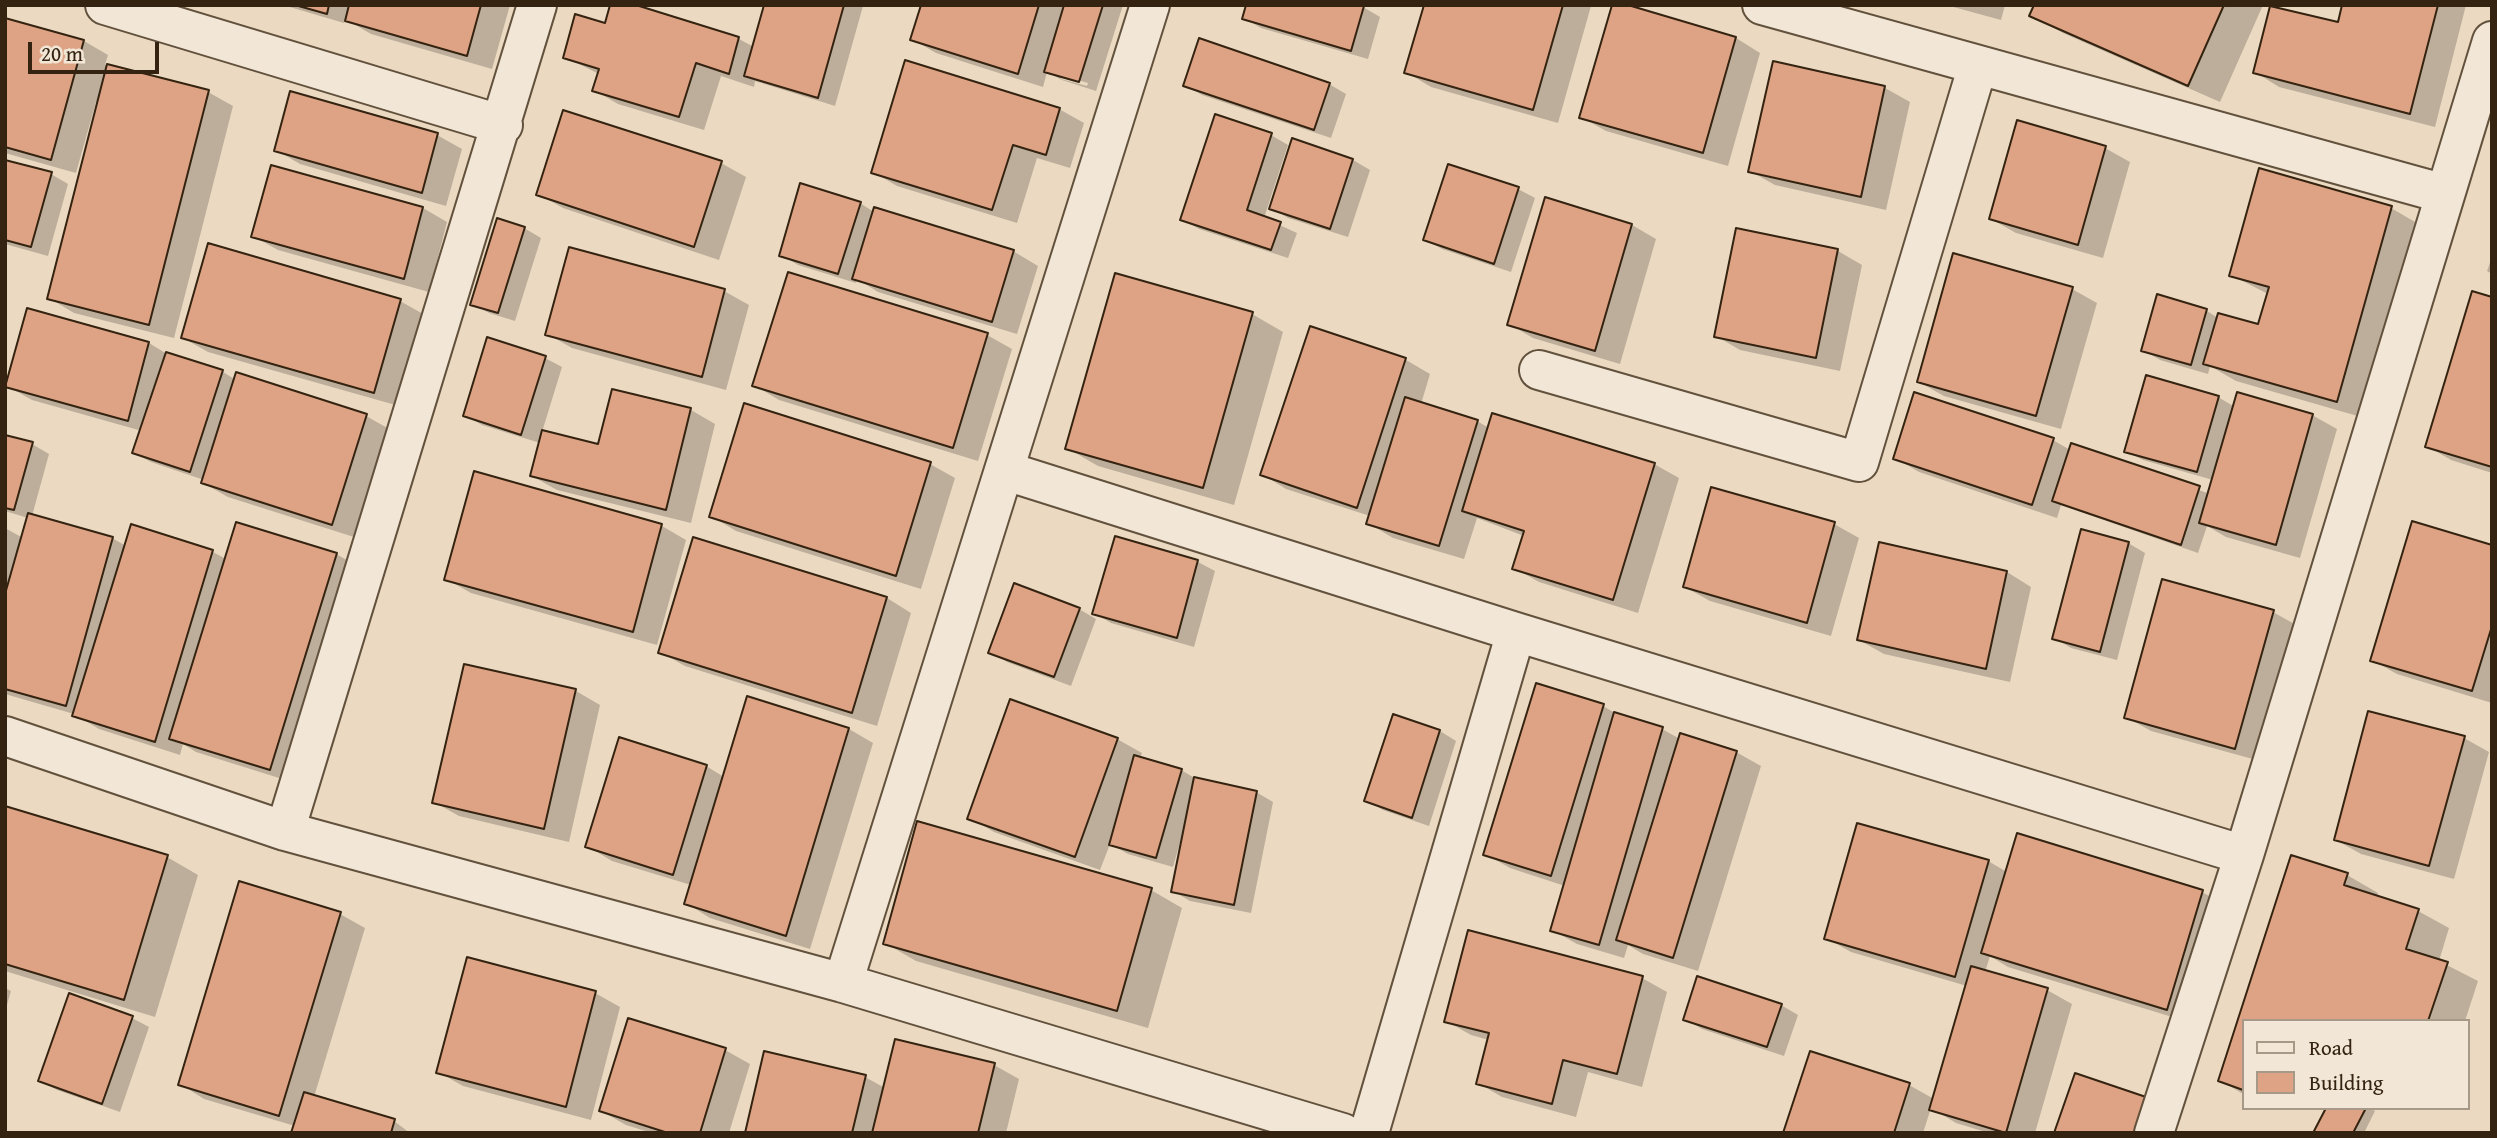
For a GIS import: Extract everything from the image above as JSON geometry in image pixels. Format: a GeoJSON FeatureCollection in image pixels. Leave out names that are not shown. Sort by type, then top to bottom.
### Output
{"type":"FeatureCollection","features":[{"type":"Feature","properties":{"kind":"street"},"geometry":{"type":"LineString","coordinates":[[105,5],[503,125]]}},
{"type":"Feature","properties":{"kind":"street"},"geometry":{"type":"LineString","coordinates":[[285,831],[503,125],[537,5]]}},
{"type":"Feature","properties":{"kind":"street"},"geometry":{"type":"LineString","coordinates":[[843,983],[1006,471],[1150,5]]}},
{"type":"Feature","properties":{"kind":"street"},"geometry":{"type":"LineString","coordinates":[[1762,5],[2445,194]]}},
{"type":"Feature","properties":{"kind":"street"},"geometry":{"type":"LineString","coordinates":[[2154,1133],[2244,855],[2492,41]]}},
{"type":"Feature","properties":{"kind":"street"},"geometry":{"type":"LineString","coordinates":[[1539,370],[1859,462],[1978,65]]}},
{"type":"Feature","properties":{"kind":"street"},"geometry":{"type":"LineString","coordinates":[[1006,471],[1516,632],[2244,855]]}},
{"type":"Feature","properties":{"kind":"street"},"geometry":{"type":"LineString","coordinates":[[1368,1133],[1516,632]]}},
{"type":"Feature","properties":{"kind":"street"},"geometry":{"type":"LineString","coordinates":[[5,736],[285,831],[843,983],[1343,1133]]}},
{"type":"Feature","properties":{"kind":"building"},"geometry":{"type":"Polygon","coordinates":[[[295,5],[329,5],[327,14],[295,5]]]}},
{"type":"Feature","properties":{"kind":"building"},"geometry":{"type":"Polygon","coordinates":[[[349,5],[481,5],[467,56],[345,21],[349,5]]]}},
{"type":"Feature","properties":{"kind":"building"},"geometry":{"type":"Polygon","coordinates":[[[610,5],[636,5],[739,37],[729,74],[696,63],[679,117],[592,91],[599,69],[563,58],[575,14],[605,23],[610,5]]]}},
{"type":"Feature","properties":{"kind":"building"},"geometry":{"type":"Polygon","coordinates":[[[764,5],[844,5],[818,98],[744,76],[764,5]]]}},
{"type":"Feature","properties":{"kind":"building"},"geometry":{"type":"Polygon","coordinates":[[[921,5],[1039,5],[1018,74],[910,40],[921,5]]]}},
{"type":"Feature","properties":{"kind":"building"},"geometry":{"type":"Polygon","coordinates":[[[1064,5],[1103,5],[1079,82],[1044,72],[1064,5]]]}},
{"type":"Feature","properties":{"kind":"building"},"geometry":{"type":"Polygon","coordinates":[[[1246,5],[1364,6],[1351,51],[1242,19],[1246,5]]]}},
{"type":"Feature","properties":{"kind":"building"},"geometry":{"type":"Polygon","coordinates":[[[1424,5],[1563,5],[1533,110],[1404,73],[1424,5]]]}},
{"type":"Feature","properties":{"kind":"building"},"geometry":{"type":"Polygon","coordinates":[[[1612,5],[1628,5],[1736,37],[1703,153],[1579,118],[1612,5]]]}},
{"type":"Feature","properties":{"kind":"building"},"geometry":{"type":"Polygon","coordinates":[[[2034,5],[2224,5],[2188,86],[2029,16],[2034,5]]]}},
{"type":"Feature","properties":{"kind":"building"},"geometry":{"type":"Polygon","coordinates":[[[2342,5],[2438,5],[2410,114],[2253,73],[2270,6],[2338,22],[2342,5]]]}},
{"type":"Feature","properties":{"kind":"building"},"geometry":{"type":"Polygon","coordinates":[[[5,18],[84,40],[51,160],[5,147],[5,18]]]}},
{"type":"Feature","properties":{"kind":"building"},"geometry":{"type":"Polygon","coordinates":[[[1199,38],[1330,83],[1314,130],[1183,86],[1199,38]]]}},
{"type":"Feature","properties":{"kind":"building"},"geometry":{"type":"Polygon","coordinates":[[[905,60],[1060,108],[1046,155],[1013,145],[992,210],[871,173],[905,60]]]}},
{"type":"Feature","properties":{"kind":"building"},"geometry":{"type":"Polygon","coordinates":[[[1773,61],[1885,86],[1861,197],[1748,172],[1773,61]]]}},
{"type":"Feature","properties":{"kind":"building"},"geometry":{"type":"Polygon","coordinates":[[[107,64],[209,90],[149,325],[47,299],[107,64]]]}},
{"type":"Feature","properties":{"kind":"building"},"geometry":{"type":"Polygon","coordinates":[[[290,91],[438,133],[422,193],[274,151],[290,91]]]}},
{"type":"Feature","properties":{"kind":"building"},"geometry":{"type":"Polygon","coordinates":[[[563,110],[722,161],[694,247],[536,195],[563,110]]]}},
{"type":"Feature","properties":{"kind":"building"},"geometry":{"type":"Polygon","coordinates":[[[1215,114],[1272,133],[1247,210],[1281,222],[1271,250],[1180,220],[1215,114]]]}},
{"type":"Feature","properties":{"kind":"building"},"geometry":{"type":"Polygon","coordinates":[[[2017,120],[2106,146],[2078,245],[1989,219],[2017,120]]]}},
{"type":"Feature","properties":{"kind":"building"},"geometry":{"type":"Polygon","coordinates":[[[1292,138],[1353,159],[1330,229],[1269,209],[1292,138]]]}},
{"type":"Feature","properties":{"kind":"building"},"geometry":{"type":"Polygon","coordinates":[[[5,160],[52,172],[31,247],[5,240],[5,160]]]}},
{"type":"Feature","properties":{"kind":"building"},"geometry":{"type":"Polygon","coordinates":[[[1448,164],[1519,187],[1494,264],[1423,240],[1448,164]]]}},
{"type":"Feature","properties":{"kind":"building"},"geometry":{"type":"Polygon","coordinates":[[[271,165],[423,207],[404,279],[251,237],[271,165]]]}},
{"type":"Feature","properties":{"kind":"building"},"geometry":{"type":"Polygon","coordinates":[[[2259,168],[2392,206],[2337,402],[2203,364],[2218,313],[2258,324],[2269,287],[2229,276],[2259,168]]]}},
{"type":"Feature","properties":{"kind":"building"},"geometry":{"type":"Polygon","coordinates":[[[800,183],[861,202],[838,274],[779,256],[800,183]]]}},
{"type":"Feature","properties":{"kind":"building"},"geometry":{"type":"Polygon","coordinates":[[[1545,197],[1632,224],[1595,351],[1507,325],[1545,197]]]}},
{"type":"Feature","properties":{"kind":"building"},"geometry":{"type":"Polygon","coordinates":[[[874,207],[1014,250],[992,322],[852,279],[874,207]]]}},
{"type":"Feature","properties":{"kind":"building"},"geometry":{"type":"Polygon","coordinates":[[[497,218],[525,227],[498,313],[470,305],[497,218]]]}},
{"type":"Feature","properties":{"kind":"building"},"geometry":{"type":"Polygon","coordinates":[[[1736,228],[1838,249],[1816,358],[1714,337],[1736,228]]]}},
{"type":"Feature","properties":{"kind":"building"},"geometry":{"type":"Polygon","coordinates":[[[208,243],[401,299],[374,393],[181,338],[208,243]]]}},
{"type":"Feature","properties":{"kind":"building"},"geometry":{"type":"Polygon","coordinates":[[[569,247],[725,289],[702,377],[545,335],[569,247]]]}},
{"type":"Feature","properties":{"kind":"building"},"geometry":{"type":"Polygon","coordinates":[[[1953,253],[2073,287],[2036,416],[1917,382],[1953,253]]]}},
{"type":"Feature","properties":{"kind":"building"},"geometry":{"type":"Polygon","coordinates":[[[788,272],[988,333],[953,448],[752,386],[788,272]]]}},
{"type":"Feature","properties":{"kind":"building"},"geometry":{"type":"Polygon","coordinates":[[[1115,273],[1253,312],[1203,488],[1065,449],[1115,273]]]}},
{"type":"Feature","properties":{"kind":"building"},"geometry":{"type":"Polygon","coordinates":[[[2472,291],[2492,297],[2492,467],[2425,447],[2472,291]]]}},
{"type":"Feature","properties":{"kind":"building"},"geometry":{"type":"Polygon","coordinates":[[[2157,294],[2207,309],[2191,365],[2141,351],[2157,294]]]}},
{"type":"Feature","properties":{"kind":"building"},"geometry":{"type":"Polygon","coordinates":[[[27,308],[149,342],[128,421],[5,387],[27,308]]]}},
{"type":"Feature","properties":{"kind":"building"},"geometry":{"type":"Polygon","coordinates":[[[1310,326],[1406,358],[1357,508],[1260,475],[1310,326]]]}},
{"type":"Feature","properties":{"kind":"building"},"geometry":{"type":"Polygon","coordinates":[[[487,337],[546,356],[521,435],[463,416],[487,337]]]}},
{"type":"Feature","properties":{"kind":"building"},"geometry":{"type":"Polygon","coordinates":[[[166,352],[223,370],[190,472],[132,453],[166,352]]]}},
{"type":"Feature","properties":{"kind":"building"},"geometry":{"type":"Polygon","coordinates":[[[236,372],[367,414],[332,525],[201,483],[236,372]]]}},
{"type":"Feature","properties":{"kind":"building"},"geometry":{"type":"Polygon","coordinates":[[[2146,375],[2219,396],[2197,472],[2124,452],[2146,375]]]}},
{"type":"Feature","properties":{"kind":"building"},"geometry":{"type":"Polygon","coordinates":[[[612,389],[691,408],[666,510],[530,476],[542,430],[598,444],[612,389]]]}},
{"type":"Feature","properties":{"kind":"building"},"geometry":{"type":"Polygon","coordinates":[[[1914,392],[2054,438],[2032,505],[1893,459],[1914,392]]]}},
{"type":"Feature","properties":{"kind":"building"},"geometry":{"type":"Polygon","coordinates":[[[2237,392],[2313,414],[2276,545],[2199,523],[2237,392]]]}},
{"type":"Feature","properties":{"kind":"building"},"geometry":{"type":"Polygon","coordinates":[[[1405,397],[1478,420],[1439,546],[1366,524],[1405,397]]]}},
{"type":"Feature","properties":{"kind":"building"},"geometry":{"type":"Polygon","coordinates":[[[744,403],[931,462],[896,576],[709,517],[744,403]]]}},
{"type":"Feature","properties":{"kind":"building"},"geometry":{"type":"Polygon","coordinates":[[[1492,413],[1655,463],[1613,600],[1512,569],[1524,531],[1462,511],[1492,413]]]}},
{"type":"Feature","properties":{"kind":"building"},"geometry":{"type":"Polygon","coordinates":[[[5,435],[33,442],[14,510],[5,508],[5,435]]]}},
{"type":"Feature","properties":{"kind":"building"},"geometry":{"type":"Polygon","coordinates":[[[2071,443],[2200,486],[2181,545],[2052,501],[2071,443]]]}},
{"type":"Feature","properties":{"kind":"building"},"geometry":{"type":"Polygon","coordinates":[[[474,471],[662,524],[633,632],[444,580],[474,471]]]}},
{"type":"Feature","properties":{"kind":"building"},"geometry":{"type":"Polygon","coordinates":[[[1711,487],[1835,522],[1807,623],[1683,587],[1711,487]]]}},
{"type":"Feature","properties":{"kind":"building"},"geometry":{"type":"Polygon","coordinates":[[[28,513],[113,537],[66,706],[5,689],[5,594],[28,513]]]}},
{"type":"Feature","properties":{"kind":"building"},"geometry":{"type":"Polygon","coordinates":[[[2412,521],[2492,545],[2492,626],[2472,691],[2370,661],[2412,521]]]}},
{"type":"Feature","properties":{"kind":"building"},"geometry":{"type":"Polygon","coordinates":[[[236,522],[337,553],[270,770],[169,739],[236,522]]]}},
{"type":"Feature","properties":{"kind":"building"},"geometry":{"type":"Polygon","coordinates":[[[131,524],[213,550],[155,742],[72,716],[131,524]]]}},
{"type":"Feature","properties":{"kind":"building"},"geometry":{"type":"Polygon","coordinates":[[[2081,529],[2129,542],[2100,652],[2052,639],[2081,529]]]}},
{"type":"Feature","properties":{"kind":"building"},"geometry":{"type":"Polygon","coordinates":[[[1115,536],[1198,560],[1177,638],[1092,614],[1115,536]]]}},
{"type":"Feature","properties":{"kind":"building"},"geometry":{"type":"Polygon","coordinates":[[[693,537],[887,597],[852,713],[658,653],[693,537]]]}},
{"type":"Feature","properties":{"kind":"building"},"geometry":{"type":"Polygon","coordinates":[[[1879,542],[2007,571],[1986,669],[1857,640],[1879,542]]]}},
{"type":"Feature","properties":{"kind":"building"},"geometry":{"type":"Polygon","coordinates":[[[2162,579],[2274,610],[2235,749],[2124,718],[2162,579]]]}},
{"type":"Feature","properties":{"kind":"building"},"geometry":{"type":"Polygon","coordinates":[[[1014,583],[1080,608],[1054,677],[988,653],[1014,583]]]}},
{"type":"Feature","properties":{"kind":"building"},"geometry":{"type":"Polygon","coordinates":[[[464,664],[576,689],[544,829],[432,803],[464,664]]]}},
{"type":"Feature","properties":{"kind":"building"},"geometry":{"type":"Polygon","coordinates":[[[1536,683],[1604,704],[1551,876],[1483,855],[1536,683]]]}},
{"type":"Feature","properties":{"kind":"building"},"geometry":{"type":"Polygon","coordinates":[[[747,696],[849,728],[786,936],[684,904],[747,696]]]}},
{"type":"Feature","properties":{"kind":"building"},"geometry":{"type":"Polygon","coordinates":[[[1010,699],[1118,738],[1075,857],[967,819],[1010,699]]]}},
{"type":"Feature","properties":{"kind":"building"},"geometry":{"type":"Polygon","coordinates":[[[2368,711],[2465,736],[2429,866],[2334,840],[2368,711]]]}},
{"type":"Feature","properties":{"kind":"building"},"geometry":{"type":"Polygon","coordinates":[[[1614,712],[1663,727],[1599,945],[1550,931],[1614,712]]]}},
{"type":"Feature","properties":{"kind":"building"},"geometry":{"type":"Polygon","coordinates":[[[1393,714],[1440,730],[1412,818],[1364,801],[1393,714]]]}},
{"type":"Feature","properties":{"kind":"building"},"geometry":{"type":"Polygon","coordinates":[[[1680,733],[1737,751],[1673,958],[1616,940],[1680,733]]]}},
{"type":"Feature","properties":{"kind":"building"},"geometry":{"type":"Polygon","coordinates":[[[619,737],[707,765],[673,875],[585,847],[619,737]]]}},
{"type":"Feature","properties":{"kind":"building"},"geometry":{"type":"Polygon","coordinates":[[[1134,755],[1182,769],[1156,858],[1109,845],[1134,755]]]}},
{"type":"Feature","properties":{"kind":"building"},"geometry":{"type":"Polygon","coordinates":[[[1194,777],[1257,791],[1234,905],[1171,892],[1194,777]]]}},
{"type":"Feature","properties":{"kind":"building"},"geometry":{"type":"Polygon","coordinates":[[[5,806],[168,855],[124,1000],[5,964],[5,806]]]}},
{"type":"Feature","properties":{"kind":"building"},"geometry":{"type":"Polygon","coordinates":[[[917,821],[1152,888],[1117,1011],[883,944],[917,821]]]}},
{"type":"Feature","properties":{"kind":"building"},"geometry":{"type":"Polygon","coordinates":[[[1857,823],[1989,860],[1955,977],[1824,939],[1857,823]]]}},
{"type":"Feature","properties":{"kind":"building"},"geometry":{"type":"Polygon","coordinates":[[[2017,833],[2203,890],[2167,1010],[1981,953],[2017,833]]]}},
{"type":"Feature","properties":{"kind":"building"},"geometry":{"type":"Polygon","coordinates":[[[2291,855],[2348,873],[2344,885],[2419,909],[2406,949],[2448,962],[2429,1019],[2242,1019],[2242,1090],[2218,1081],[2291,855]]]}},
{"type":"Feature","properties":{"kind":"building"},"geometry":{"type":"Polygon","coordinates":[[[239,881],[341,912],[279,1116],[178,1085],[239,881]]]}},
{"type":"Feature","properties":{"kind":"building"},"geometry":{"type":"Polygon","coordinates":[[[1468,930],[1643,976],[1617,1074],[1563,1060],[1552,1104],[1476,1084],[1489,1033],[1444,1022],[1468,930]]]}},
{"type":"Feature","properties":{"kind":"building"},"geometry":{"type":"Polygon","coordinates":[[[467,957],[596,991],[566,1107],[436,1073],[467,957]]]}},
{"type":"Feature","properties":{"kind":"building"},"geometry":{"type":"Polygon","coordinates":[[[1971,966],[2048,988],[2006,1133],[1929,1110],[1971,966]]]}},
{"type":"Feature","properties":{"kind":"building"},"geometry":{"type":"Polygon","coordinates":[[[1697,976],[1782,1004],[1767,1047],[1683,1020],[1697,976]]]}},
{"type":"Feature","properties":{"kind":"building"},"geometry":{"type":"Polygon","coordinates":[[[69,993],[133,1016],[102,1104],[38,1081],[69,993]]]}},
{"type":"Feature","properties":{"kind":"building"},"geometry":{"type":"Polygon","coordinates":[[[628,1018],[726,1048],[700,1133],[668,1133],[599,1111],[628,1018]]]}},
{"type":"Feature","properties":{"kind":"building"},"geometry":{"type":"Polygon","coordinates":[[[895,1039],[995,1063],[978,1133],[872,1133],[895,1039]]]}},
{"type":"Feature","properties":{"kind":"building"},"geometry":{"type":"Polygon","coordinates":[[[764,1051],[866,1075],[852,1133],[745,1133],[764,1051]]]}},
{"type":"Feature","properties":{"kind":"building"},"geometry":{"type":"Polygon","coordinates":[[[1810,1051],[1910,1083],[1894,1133],[1783,1133],[1810,1051]]]}},
{"type":"Feature","properties":{"kind":"building"},"geometry":{"type":"Polygon","coordinates":[[[2075,1073],[2146,1097],[2134,1133],[2054,1133],[2075,1073]]]}},
{"type":"Feature","properties":{"kind":"building"},"geometry":{"type":"Polygon","coordinates":[[[304,1092],[395,1119],[391,1133],[291,1133],[304,1092]]]}},
{"type":"Feature","properties":{"kind":"building"},"geometry":{"type":"Polygon","coordinates":[[[2325,1110],[2365,1110],[2353,1133],[2313,1133],[2325,1110]]]}}]}
